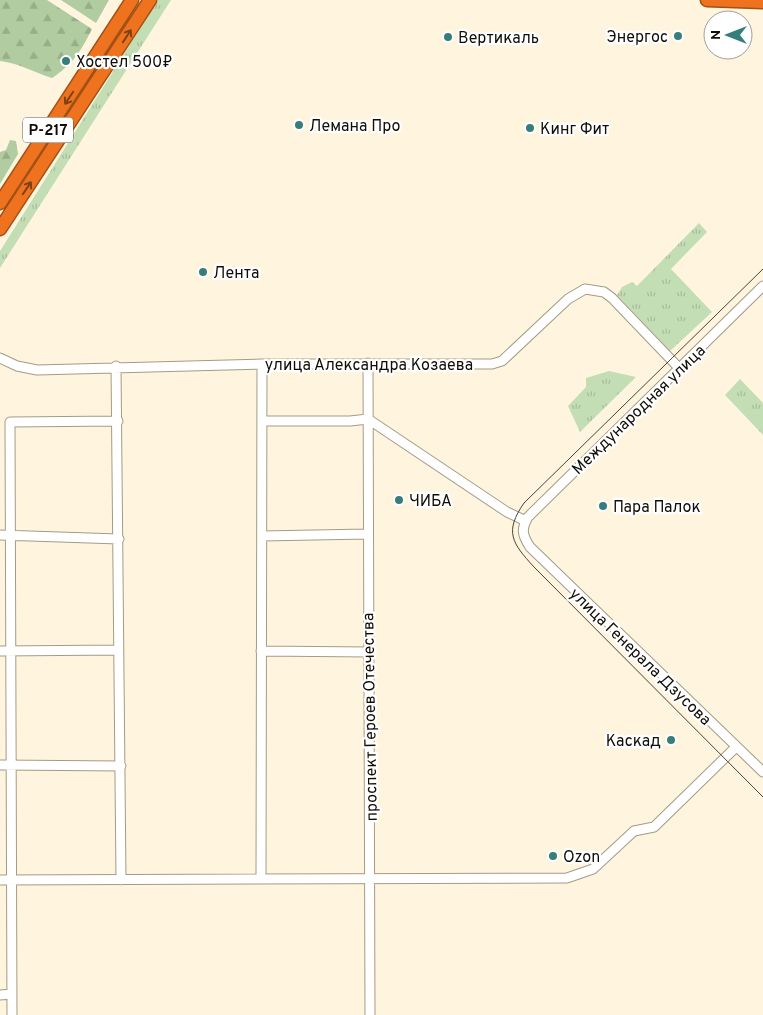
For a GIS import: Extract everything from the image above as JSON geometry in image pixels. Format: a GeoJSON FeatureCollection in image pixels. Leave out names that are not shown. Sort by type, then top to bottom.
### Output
{"type":"FeatureCollection","features":[{"type":"Feature","properties":{"kind":"highway","name":"Р-217"},"geometry":{"type":"LineString","coordinates":[[0,203],[132,0]]}},
{"type":"Feature","properties":{"kind":"highway","name":"Р-217"},"geometry":{"type":"LineString","coordinates":[[0,228],[150,0]]}},
{"type":"Feature","properties":{"kind":"highway"},"geometry":{"type":"LineString","coordinates":[[707,0],[763,2]]}},
{"type":"Feature","properties":{"kind":"street","name":"Международная улица"},"geometry":{"type":"LineString","coordinates":[[526,521],[763,286]]}},
{"type":"Feature","properties":{"kind":"street","name":"улица Александра Козаева"},"geometry":{"type":"LineString","coordinates":[[0,358],[17,366],[37,370],[116,366],[262,364],[475,365],[502,361],[568,299],[585,289],[604,292],[612,298],[680,369]]}},
{"type":"Feature","properties":{"kind":"street","name":"проспект Героев Отечества"},"geometry":{"type":"LineString","coordinates":[[368,363],[367,534],[371,878],[370,1015]]}},
{"type":"Feature","properties":{"kind":"street"},"geometry":{"type":"LineString","coordinates":[[261,879],[262,364]]}},
{"type":"Feature","properties":{"kind":"street"},"geometry":{"type":"LineString","coordinates":[[116,366],[121,880]]}},
{"type":"Feature","properties":{"kind":"street"},"geometry":{"type":"LineString","coordinates":[[262,421],[350,421],[368,419],[507,512],[526,521]]}},
{"type":"Feature","properties":{"kind":"street"},"geometry":{"type":"LineString","coordinates":[[12,1015],[11,651],[5,535],[10,422],[118,421]]}},
{"type":"Feature","properties":{"kind":"street","name":"улица Генерала Дзусова"},"geometry":{"type":"LineString","coordinates":[[526,521],[522,529],[523,536],[530,546],[735,748],[763,772]]}},
{"type":"Feature","properties":{"kind":"street"},"geometry":{"type":"LineString","coordinates":[[262,536],[367,534]]}},
{"type":"Feature","properties":{"kind":"street"},"geometry":{"type":"LineString","coordinates":[[5,535],[119,538]]}},
{"type":"Feature","properties":{"kind":"street"},"geometry":{"type":"LineString","coordinates":[[0,651],[118,650]]}},
{"type":"Feature","properties":{"kind":"street"},"geometry":{"type":"LineString","coordinates":[[261,651],[369,652]]}},
{"type":"Feature","properties":{"kind":"street"},"geometry":{"type":"LineString","coordinates":[[0,880],[567,878],[584,874],[593,869],[634,831],[654,827],[735,748]]}},
{"type":"Feature","properties":{"kind":"street"},"geometry":{"type":"LineString","coordinates":[[0,765],[121,766]]}},
{"type":"Feature","properties":{"kind":"street"},"geometry":{"type":"LineString","coordinates":[[0,994],[12,994]]}},
{"type":"Feature","properties":{"kind":"green space"},"geometry":{"type":"Polygon","coordinates":[[[0,0],[47,0],[92,29],[76,56],[66,68],[52,78],[21,66],[0,61],[0,0]]]}},
{"type":"Feature","properties":{"kind":"green space"},"geometry":{"type":"Polygon","coordinates":[[[61,0],[109,0],[96,23],[61,0]]]}},
{"type":"Feature","properties":{"kind":"green space"},"geometry":{"type":"Polygon","coordinates":[[[158,0],[171,0],[0,268],[0,251],[158,0]]]}},
{"type":"Feature","properties":{"kind":"green space"},"geometry":{"type":"Polygon","coordinates":[[[10,140],[16,141],[18,154],[0,184],[0,152],[6,150],[10,140]]]}},
{"type":"Feature","properties":{"kind":"green space"},"geometry":{"type":"Polygon","coordinates":[[[699,223],[707,232],[671,269],[712,312],[670,351],[617,295],[622,287],[632,282],[637,286],[699,223]]]}},
{"type":"Feature","properties":{"kind":"green space"},"geometry":{"type":"Polygon","coordinates":[[[609,371],[636,377],[580,432],[568,406],[586,387],[586,378],[609,371]]]}},
{"type":"Feature","properties":{"kind":"green space"},"geometry":{"type":"Polygon","coordinates":[[[740,379],[763,403],[763,435],[725,395],[740,379]]]}},
{"type":"Feature","properties":{"kind":"tram line"},"geometry":{"type":"LineString","coordinates":[[763,269],[524,503],[514,522],[513,530],[516,544],[534,567],[763,797]]}},
{"type":"Feature","properties":{"kind":"place","name":"Энергос"},"geometry":{"type":"Point","coordinates":[678,36]}},
{"type":"Feature","properties":{"kind":"place","name":"Вертикаль"},"geometry":{"type":"Point","coordinates":[448,37]}},
{"type":"Feature","properties":{"kind":"place","name":"Хостел 500₽"},"geometry":{"type":"Point","coordinates":[66,61]}},
{"type":"Feature","properties":{"kind":"place","name":"Лемана Про"},"geometry":{"type":"Point","coordinates":[299,125]}},
{"type":"Feature","properties":{"kind":"place","name":"Кинг Фит"},"geometry":{"type":"Point","coordinates":[530,128]}},
{"type":"Feature","properties":{"kind":"place","name":"Лента"},"geometry":{"type":"Point","coordinates":[203,272]}},
{"type":"Feature","properties":{"kind":"place","name":"ЧИБА"},"geometry":{"type":"Point","coordinates":[399,500]}},
{"type":"Feature","properties":{"kind":"place","name":"Пара Палок"},"geometry":{"type":"Point","coordinates":[603,506]}},
{"type":"Feature","properties":{"kind":"place","name":"Каскад"},"geometry":{"type":"Point","coordinates":[671,740]}},
{"type":"Feature","properties":{"kind":"place","name":"Ozon"},"geometry":{"type":"Point","coordinates":[553,856]}}]}
